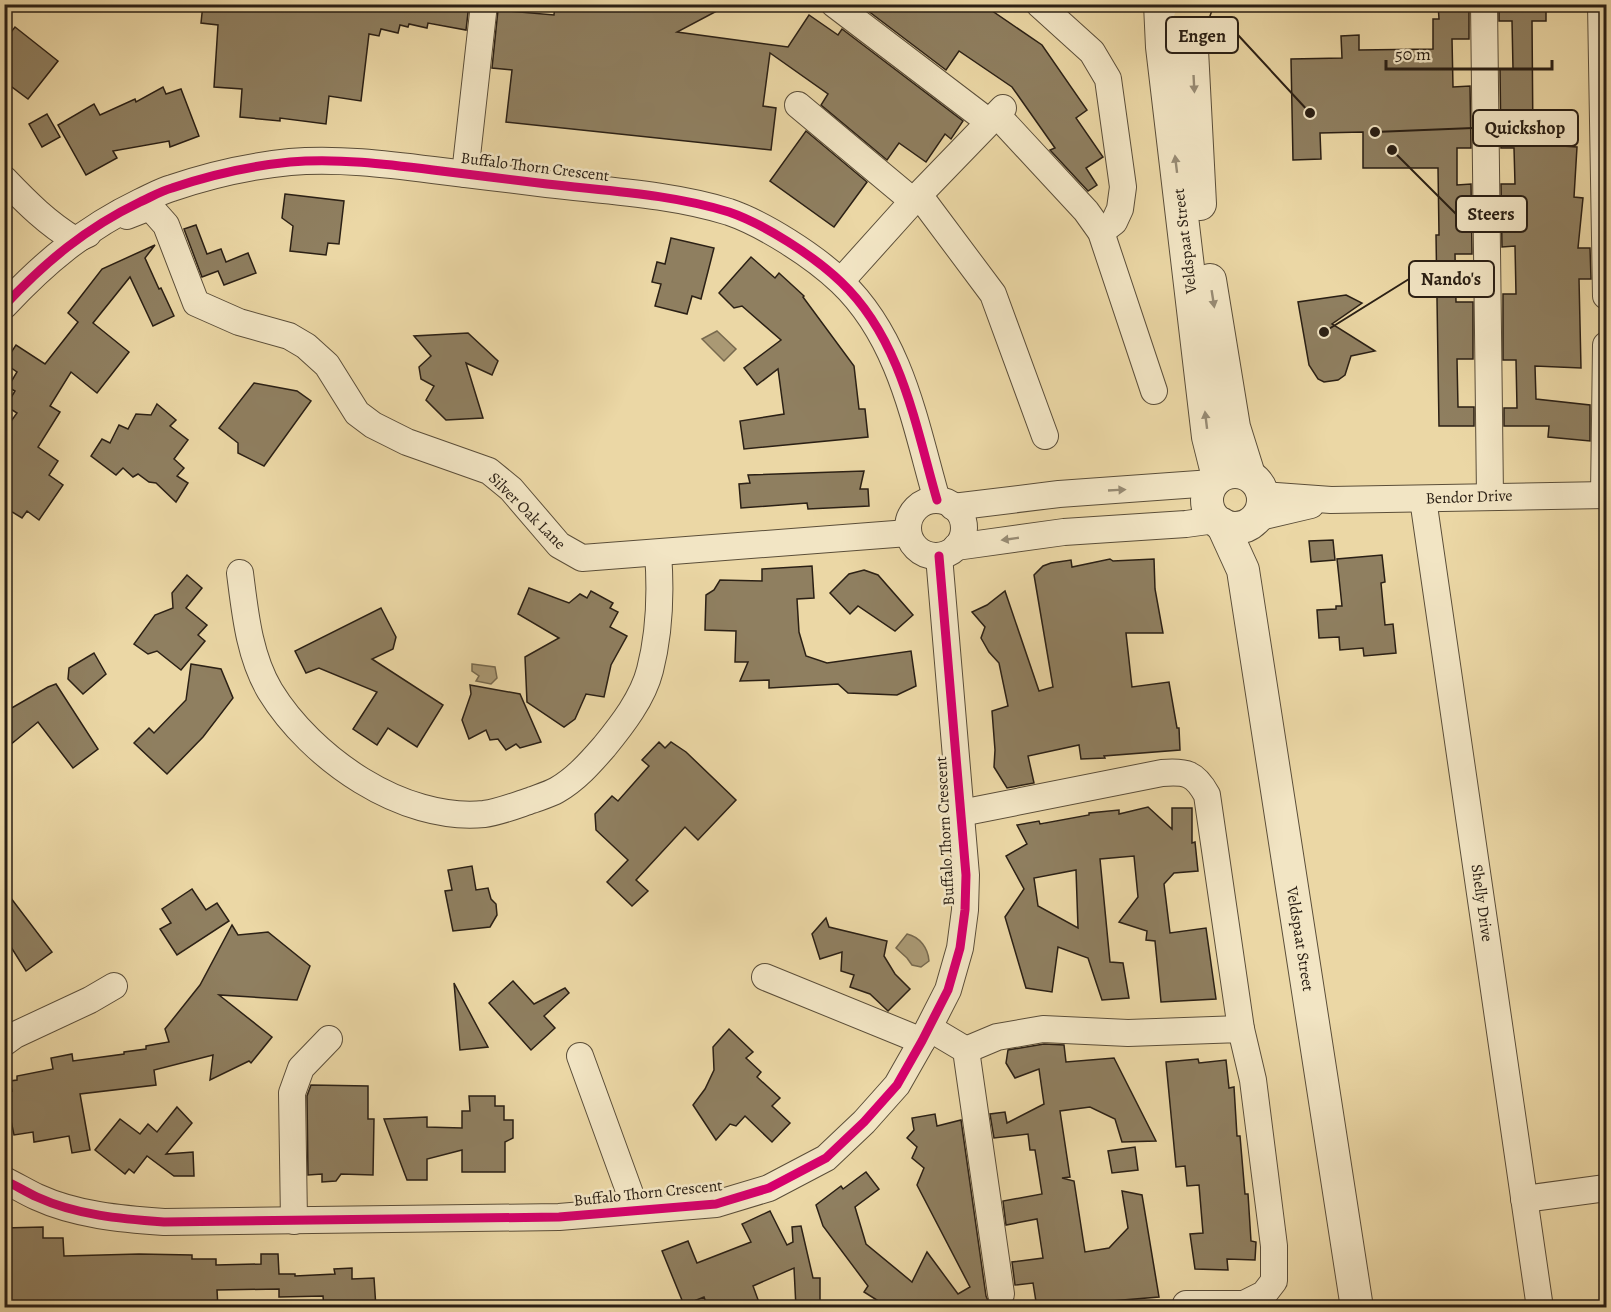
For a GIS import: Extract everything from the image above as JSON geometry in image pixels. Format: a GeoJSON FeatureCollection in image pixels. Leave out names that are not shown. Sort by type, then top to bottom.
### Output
{"type":"FeatureCollection","features":[{"type":"Feature","properties":{"kind":"street"},"geometry":{"type":"LineString","coordinates":[[465,174],[484,4]]}},
{"type":"Feature","properties":{"kind":"street"},"geometry":{"type":"LineString","coordinates":[[834,4],[996,115],[1086,211],[1101,232],[1154,391]]}},
{"type":"Feature","properties":{"kind":"street"},"geometry":{"type":"LineString","coordinates":[[1039,4],[1092,52],[1108,79],[1123,187],[1120,208],[1114,222],[1101,232]]}},
{"type":"Feature","properties":{"kind":"street","name":"Veldspaat Street"},"geometry":{"type":"LineString","coordinates":[[1160,4],[1162,47],[1215,480],[1207,502],[1208,508],[1243,509]]}},
{"type":"Feature","properties":{"kind":"street"},"geometry":{"type":"LineString","coordinates":[[1484,4],[1490,496]]}},
{"type":"Feature","properties":{"kind":"street"},"geometry":{"type":"LineString","coordinates":[[1601,4],[1606,296]]}},
{"type":"Feature","properties":{"kind":"street","name":"Veldspaat Street"},"geometry":{"type":"LineString","coordinates":[[1191,11],[1202,231],[1234,427],[1243,509],[1243,570],[1357,1308]]}},
{"type":"Feature","properties":{"kind":"street"},"geometry":{"type":"LineString","coordinates":[[798,105],[916,198],[993,294],[1045,436]]}},
{"type":"Feature","properties":{"kind":"street"},"geometry":{"type":"LineString","coordinates":[[841,281],[916,198],[996,115]]}},
{"type":"Feature","properties":{"kind":"street","name":"Buffalo Thorn Crescent"},"geometry":{"type":"LineString","coordinates":[[4,306],[33,275],[75,240],[118,213],[169,189],[247,168],[291,162],[335,161],[400,166],[685,202],[730,212],[768,229],[841,281],[871,315],[890,350],[945,503]]}},
{"type":"Feature","properties":{"kind":"street"},"geometry":{"type":"LineString","coordinates":[[4,179],[36,212],[75,240]]}},
{"type":"Feature","properties":{"kind":"street","name":"Buffalo Thorn Crescent"},"geometry":{"type":"LineString","coordinates":[[75,240],[150,207],[166,225],[196,303],[239,322],[290,336],[306,346],[327,365]]}},
{"type":"Feature","properties":{"kind":"street"},"geometry":{"type":"LineString","coordinates":[[1605,495],[1606,345]]}},
{"type":"Feature","properties":{"kind":"street","name":"Silver Oak Lane"},"geometry":{"type":"LineString","coordinates":[[327,365],[357,413],[374,425],[407,442],[489,471],[511,489],[559,545],[582,558],[908,533]]}},
{"type":"Feature","properties":{"kind":"street"},"geometry":{"type":"LineString","coordinates":[[945,503],[963,522],[963,531],[948,551],[923,553],[911,541],[908,525],[914,509],[928,501],[945,503],[1215,480],[1228,472],[1239,472],[1243,509]]}},
{"type":"Feature","properties":{"kind":"street","name":"Bendor Drive"},"geometry":{"type":"LineString","coordinates":[[948,551],[1064,532],[1186,524],[1243,509],[1331,500],[1605,495]]}},
{"type":"Feature","properties":{"kind":"street","name":"Shelly Drive"},"geometry":{"type":"LineString","coordinates":[[1423,499],[1540,1308]]}},
{"type":"Feature","properties":{"kind":"street","name":"Buffalo Thorn Crescent"},"geometry":{"type":"LineString","coordinates":[[4,1179],[38,1198],[76,1210],[130,1220],[164,1222],[559,1217],[716,1204],[769,1188],[826,1158],[864,1122],[897,1085],[948,990],[960,948],[965,910],[966,875],[948,551]]}},
{"type":"Feature","properties":{"kind":"street"},"geometry":{"type":"LineString","coordinates":[[240,573],[250,641],[269,690],[295,725],[359,780],[388,795],[418,808],[484,814],[521,804],[556,790],[584,770],[611,738],[641,694],[650,670],[661,601],[658,553]]}},
{"type":"Feature","properties":{"kind":"street"},"geometry":{"type":"LineString","coordinates":[[961,813],[1179,771],[1192,775],[1207,795],[1241,1029],[1253,1080],[1274,1246],[1274,1281],[1264,1294],[1244,1304],[1186,1304]]}},
{"type":"Feature","properties":{"kind":"street"},"geometry":{"type":"LineString","coordinates":[[765,977],[966,1050],[997,1037],[1043,1029],[1128,1033],[1241,1029]]}},
{"type":"Feature","properties":{"kind":"street"},"geometry":{"type":"LineString","coordinates":[[4,1043],[15,1035],[114,986]]}},
{"type":"Feature","properties":{"kind":"street"},"geometry":{"type":"LineString","coordinates":[[294,1221],[292,1093],[301,1068],[329,1039]]}},
{"type":"Feature","properties":{"kind":"street"},"geometry":{"type":"LineString","coordinates":[[966,1050],[1001,1294]]}},
{"type":"Feature","properties":{"kind":"street"},"geometry":{"type":"LineString","coordinates":[[580,1056],[636,1210]]}},
{"type":"Feature","properties":{"kind":"street"},"geometry":{"type":"LineString","coordinates":[[1524,1199],[1606,1188]]}},
{"type":"Feature","properties":{"kind":"shaded area"},"geometry":{"type":"Polygon","coordinates":[[[717,331],[736,349],[724,361],[702,339],[717,331]]]}},
{"type":"Feature","properties":{"kind":"shaded area"},"geometry":{"type":"Polygon","coordinates":[[[472,664],[495,667],[497,678],[491,684],[476,681],[479,676],[472,671],[472,664]]]}},
{"type":"Feature","properties":{"kind":"shaded area"},"geometry":{"type":"Polygon","coordinates":[[[907,934],[919,940],[927,952],[929,961],[921,967],[912,965],[896,948],[907,934]]]}},
{"type":"Feature","properties":{"kind":"building"},"geometry":{"type":"Polygon","coordinates":[[[203,4],[469,4],[466,30],[428,23],[427,28],[409,24],[408,27],[400,25],[398,33],[381,29],[379,36],[369,34],[361,101],[329,96],[326,124],[280,118],[280,121],[240,117],[242,89],[214,87],[218,25],[201,23],[203,4]]]}},
{"type":"Feature","properties":{"kind":"building"},"geometry":{"type":"Polygon","coordinates":[[[555,4],[730,4],[677,32],[788,47],[809,15],[838,35],[842,29],[963,121],[951,139],[945,134],[926,162],[899,143],[887,160],[821,105],[828,94],[770,53],[763,106],[776,108],[771,150],[506,122],[512,70],[492,68],[498,10],[554,15],[555,4]]]}},
{"type":"Feature","properties":{"kind":"building"},"geometry":{"type":"Polygon","coordinates":[[[859,4],[982,4],[1042,45],[1087,110],[1076,118],[1103,157],[1086,168],[1097,185],[1088,191],[1050,150],[1055,148],[1012,87],[959,51],[946,70],[859,4]]]}},
{"type":"Feature","properties":{"kind":"building"},"geometry":{"type":"Polygon","coordinates":[[[1438,4],[1469,4],[1469,39],[1452,39],[1453,87],[1470,86],[1471,148],[1457,148],[1457,185],[1471,184],[1472,254],[1455,254],[1456,302],[1473,302],[1473,359],[1457,359],[1458,407],[1474,407],[1474,426],[1439,426],[1436,235],[1439,235],[1438,168],[1363,168],[1363,132],[1320,133],[1321,159],[1293,160],[1291,59],[1342,58],[1341,36],[1359,35],[1359,50],[1433,49],[1433,19],[1439,19],[1438,4]]]}},
{"type":"Feature","properties":{"kind":"building"},"geometry":{"type":"Polygon","coordinates":[[[1499,4],[1546,4],[1546,21],[1532,21],[1533,144],[1577,147],[1574,197],[1583,198],[1578,248],[1590,248],[1591,279],[1579,279],[1581,368],[1535,366],[1536,399],[1590,405],[1590,441],[1548,437],[1549,426],[1504,426],[1504,408],[1517,408],[1516,360],[1503,360],[1503,294],[1516,294],[1515,246],[1502,247],[1501,184],[1515,184],[1514,148],[1501,148],[1500,69],[1513,69],[1512,21],[1499,21],[1499,4]]]}},
{"type":"Feature","properties":{"kind":"building"},"geometry":{"type":"Polygon","coordinates":[[[15,27],[58,61],[28,99],[4,81],[4,41],[15,27]]]}},
{"type":"Feature","properties":{"kind":"building"},"geometry":{"type":"Polygon","coordinates":[[[163,87],[166,94],[181,89],[199,136],[170,147],[169,141],[113,151],[117,158],[86,175],[58,125],[94,104],[100,115],[135,99],[136,102],[163,87]]]}},
{"type":"Feature","properties":{"kind":"building"},"geometry":{"type":"Polygon","coordinates":[[[47,114],[60,137],[42,147],[29,124],[47,114]]]}},
{"type":"Feature","properties":{"kind":"building"},"geometry":{"type":"Polygon","coordinates":[[[806,131],[867,182],[834,227],[770,181],[806,131]]]}},
{"type":"Feature","properties":{"kind":"building"},"geometry":{"type":"Polygon","coordinates":[[[285,194],[344,201],[339,244],[328,243],[326,255],[290,251],[293,226],[282,218],[285,194]]]}},
{"type":"Feature","properties":{"kind":"building"},"geometry":{"type":"Polygon","coordinates":[[[196,225],[207,254],[221,249],[226,262],[248,253],[256,273],[224,285],[218,271],[202,277],[184,229],[196,225]]]}},
{"type":"Feature","properties":{"kind":"building"},"geometry":{"type":"Polygon","coordinates":[[[671,238],[714,248],[701,299],[692,296],[687,314],[655,306],[661,284],[652,282],[657,262],[665,264],[671,238]]]}},
{"type":"Feature","properties":{"kind":"building"},"geometry":{"type":"Polygon","coordinates":[[[155,245],[145,258],[174,316],[153,326],[130,277],[93,323],[129,352],[97,393],[71,372],[50,406],[60,412],[38,447],[58,461],[49,475],[63,485],[39,520],[27,511],[22,518],[4,507],[4,431],[17,413],[6,406],[15,391],[8,387],[17,372],[4,363],[16,345],[45,364],[78,322],[68,313],[102,269],[155,245]]]}},
{"type":"Feature","properties":{"kind":"building"},"geometry":{"type":"Polygon","coordinates":[[[751,257],[775,278],[779,273],[804,296],[854,366],[859,409],[865,409],[868,437],[744,449],[740,421],[784,414],[778,369],[757,385],[744,368],[781,340],[742,306],[734,308],[719,293],[751,257]]]}},
{"type":"Feature","properties":{"kind":"building"},"geometry":{"type":"Polygon","coordinates":[[[1346,295],[1362,303],[1332,324],[1375,351],[1351,356],[1345,375],[1338,380],[1324,382],[1318,379],[1309,365],[1298,302],[1346,295]]]}},
{"type":"Feature","properties":{"kind":"building"},"geometry":{"type":"Polygon","coordinates":[[[468,333],[498,361],[492,375],[466,363],[483,418],[446,420],[426,400],[434,386],[421,379],[419,367],[431,356],[414,336],[468,333]]]}},
{"type":"Feature","properties":{"kind":"building"},"geometry":{"type":"Polygon","coordinates":[[[254,383],[297,391],[311,401],[264,466],[238,453],[238,443],[219,428],[254,383]]]}},
{"type":"Feature","properties":{"kind":"building"},"geometry":{"type":"Polygon","coordinates":[[[157,404],[176,420],[170,426],[188,440],[174,459],[184,468],[177,476],[188,483],[176,502],[156,483],[149,482],[138,474],[133,477],[123,468],[116,475],[91,456],[102,439],[110,443],[119,425],[128,429],[136,414],[151,415],[157,404]]]}},
{"type":"Feature","properties":{"kind":"building"},"geometry":{"type":"Polygon","coordinates":[[[864,471],[860,489],[868,489],[869,506],[808,509],[807,503],[741,508],[739,484],[750,483],[748,475],[864,471]]]}},
{"type":"Feature","properties":{"kind":"building"},"geometry":{"type":"Polygon","coordinates":[[[1333,540],[1335,560],[1311,562],[1309,541],[1333,540]]]}},
{"type":"Feature","properties":{"kind":"building"},"geometry":{"type":"Polygon","coordinates":[[[1382,555],[1385,582],[1381,583],[1385,625],[1393,624],[1396,653],[1364,656],[1363,648],[1340,650],[1339,637],[1319,638],[1317,610],[1336,609],[1336,606],[1342,606],[1337,559],[1382,555]]]}},
{"type":"Feature","properties":{"kind":"building"},"geometry":{"type":"Polygon","coordinates":[[[1110,559],[1113,561],[1154,559],[1155,589],[1163,633],[1126,633],[1132,687],[1169,682],[1177,728],[1179,728],[1180,750],[1081,759],[1079,745],[1028,756],[1034,783],[1007,788],[994,767],[992,711],[1008,706],[999,663],[981,638],[985,627],[972,612],[987,605],[1005,591],[1039,691],[1053,687],[1034,575],[1043,566],[1051,563],[1071,560],[1072,567],[1110,559]]]}},
{"type":"Feature","properties":{"kind":"building"},"geometry":{"type":"Polygon","coordinates":[[[812,566],[814,598],[797,599],[799,632],[806,656],[827,663],[911,651],[916,686],[897,695],[848,693],[838,684],[769,688],[769,680],[740,681],[748,662],[735,662],[736,631],[705,630],[706,595],[714,590],[720,580],[762,581],[762,569],[812,566]]]}},
{"type":"Feature","properties":{"kind":"building"},"geometry":{"type":"Polygon","coordinates":[[[864,570],[878,575],[913,615],[895,631],[858,606],[850,614],[830,593],[849,574],[864,570]]]}},
{"type":"Feature","properties":{"kind":"building"},"geometry":{"type":"Polygon","coordinates":[[[187,575],[202,588],[186,608],[207,625],[198,635],[205,641],[181,670],[157,651],[148,654],[134,644],[155,615],[173,608],[172,593],[187,575]]]}},
{"type":"Feature","properties":{"kind":"building"},"geometry":{"type":"Polygon","coordinates":[[[529,588],[569,603],[580,594],[587,598],[591,591],[613,603],[610,608],[618,612],[610,627],[627,636],[611,665],[604,697],[586,694],[575,719],[564,727],[527,702],[525,657],[559,638],[518,614],[529,588]]]}},
{"type":"Feature","properties":{"kind":"building"},"geometry":{"type":"Polygon","coordinates":[[[381,608],[396,637],[393,649],[372,659],[443,705],[417,747],[388,728],[377,745],[353,729],[377,692],[319,668],[306,673],[295,651],[381,608]]]}},
{"type":"Feature","properties":{"kind":"building"},"geometry":{"type":"Polygon","coordinates":[[[94,653],[106,674],[83,694],[68,679],[69,668],[94,653]]]}},
{"type":"Feature","properties":{"kind":"building"},"geometry":{"type":"Polygon","coordinates":[[[191,664],[221,669],[233,698],[203,737],[167,774],[134,743],[149,728],[154,733],[186,700],[191,664]]]}},
{"type":"Feature","properties":{"kind":"building"},"geometry":{"type":"Polygon","coordinates":[[[56,684],[98,749],[73,768],[38,722],[4,750],[4,710],[56,684]]]}},
{"type":"Feature","properties":{"kind":"building"},"geometry":{"type":"Polygon","coordinates":[[[470,685],[520,694],[541,742],[520,748],[516,744],[506,750],[498,739],[490,740],[486,730],[469,739],[462,720],[471,694],[470,685]]]}},
{"type":"Feature","properties":{"kind":"building"},"geometry":{"type":"Polygon","coordinates":[[[659,742],[665,748],[671,742],[686,752],[736,800],[698,840],[685,827],[636,880],[648,891],[632,906],[607,882],[628,860],[596,830],[595,814],[612,796],[618,801],[649,766],[642,760],[659,742]]]}},
{"type":"Feature","properties":{"kind":"building"},"geometry":{"type":"Polygon","coordinates":[[[1148,807],[1172,829],[1172,808],[1192,808],[1192,843],[1195,842],[1198,871],[1174,873],[1164,884],[1170,933],[1206,928],[1216,999],[1161,1002],[1155,941],[1146,940],[1147,931],[1119,922],[1138,897],[1134,856],[1100,859],[1110,962],[1123,963],[1129,998],[1102,1000],[1088,958],[1058,947],[1052,992],[1026,988],[1005,917],[1024,889],[1006,856],[1027,844],[1017,825],[1039,821],[1040,824],[1089,815],[1089,813],[1119,810],[1119,814],[1148,807]],[[1076,870],[1034,878],[1038,906],[1078,928],[1076,870]]]}},
{"type":"Feature","properties":{"kind":"building"},"geometry":{"type":"Polygon","coordinates":[[[472,866],[476,890],[488,888],[491,899],[496,904],[497,915],[490,927],[453,931],[445,891],[452,890],[448,870],[472,866]]]}},
{"type":"Feature","properties":{"kind":"building"},"geometry":{"type":"Polygon","coordinates":[[[4,889],[52,952],[26,971],[11,947],[4,951],[4,889]]]}},
{"type":"Feature","properties":{"kind":"building"},"geometry":{"type":"Polygon","coordinates":[[[192,889],[206,910],[217,903],[229,921],[177,955],[160,929],[171,923],[162,909],[192,889]]]}},
{"type":"Feature","properties":{"kind":"building"},"geometry":{"type":"Polygon","coordinates":[[[826,918],[829,927],[887,941],[884,956],[895,974],[910,989],[888,1011],[870,994],[850,987],[854,975],[841,971],[842,952],[820,959],[812,934],[826,918]]]}},
{"type":"Feature","properties":{"kind":"building"},"geometry":{"type":"Polygon","coordinates":[[[232,925],[238,935],[268,932],[310,966],[297,1000],[219,995],[272,1037],[251,1063],[249,1061],[210,1080],[213,1055],[154,1070],[156,1085],[80,1094],[90,1150],[72,1153],[69,1136],[34,1142],[33,1132],[14,1135],[9,1111],[4,1111],[4,1092],[12,1091],[10,1081],[17,1080],[17,1076],[53,1069],[51,1058],[72,1054],[73,1061],[124,1054],[124,1052],[146,1049],[146,1046],[169,1042],[165,1029],[200,985],[232,925]]]}},
{"type":"Feature","properties":{"kind":"building"},"geometry":{"type":"Polygon","coordinates":[[[513,981],[534,1004],[565,988],[569,993],[544,1016],[555,1028],[531,1050],[489,1003],[513,981]]]}},
{"type":"Feature","properties":{"kind":"building"},"geometry":{"type":"Polygon","coordinates":[[[454,983],[488,1047],[460,1050],[454,983]]]}},
{"type":"Feature","properties":{"kind":"building"},"geometry":{"type":"Polygon","coordinates":[[[729,1029],[753,1052],[746,1058],[761,1072],[757,1077],[780,1098],[772,1106],[790,1123],[772,1142],[745,1116],[736,1126],[730,1124],[716,1140],[693,1105],[705,1089],[714,1070],[713,1047],[729,1029]]]}},
{"type":"Feature","properties":{"kind":"building"},"geometry":{"type":"Polygon","coordinates":[[[1044,1044],[1064,1045],[1066,1062],[1114,1058],[1156,1141],[1122,1142],[1115,1119],[1090,1107],[1060,1111],[1070,1177],[1062,1178],[1074,1181],[1085,1252],[1109,1248],[1128,1228],[1122,1191],[1142,1195],[1159,1297],[1111,1301],[1112,1308],[1037,1308],[1033,1283],[1015,1285],[1012,1262],[1043,1258],[1037,1219],[1006,1225],[1003,1201],[1042,1194],[1035,1150],[1030,1150],[1028,1134],[994,1138],[990,1114],[1005,1112],[1007,1123],[1044,1104],[1039,1069],[1015,1078],[1006,1063],[1008,1050],[1044,1044]]]}},
{"type":"Feature","properties":{"kind":"building"},"geometry":{"type":"Polygon","coordinates":[[[1198,1059],[1199,1063],[1226,1060],[1229,1088],[1234,1087],[1237,1136],[1240,1136],[1245,1194],[1248,1194],[1251,1241],[1256,1242],[1255,1260],[1227,1259],[1228,1270],[1195,1269],[1190,1234],[1203,1233],[1199,1185],[1187,1186],[1185,1166],[1176,1167],[1166,1062],[1198,1059]]]}},
{"type":"Feature","properties":{"kind":"building"},"geometry":{"type":"Polygon","coordinates":[[[311,1085],[368,1086],[368,1119],[374,1119],[373,1175],[341,1174],[336,1181],[322,1182],[322,1174],[308,1175],[307,1096],[311,1085]]]}},
{"type":"Feature","properties":{"kind":"building"},"geometry":{"type":"Polygon","coordinates":[[[469,1096],[495,1096],[495,1106],[504,1106],[504,1120],[513,1120],[513,1138],[505,1142],[505,1172],[462,1172],[462,1150],[427,1159],[427,1180],[407,1180],[384,1119],[427,1117],[427,1127],[462,1128],[462,1111],[470,1111],[469,1096]]]}},
{"type":"Feature","properties":{"kind":"building"},"geometry":{"type":"Polygon","coordinates":[[[177,1107],[192,1123],[166,1154],[193,1152],[194,1176],[174,1176],[147,1156],[134,1173],[129,1169],[125,1174],[95,1150],[120,1119],[140,1134],[148,1124],[157,1132],[177,1107]]]}},
{"type":"Feature","properties":{"kind":"building"},"geometry":{"type":"Polygon","coordinates":[[[935,1114],[937,1126],[961,1120],[986,1296],[995,1308],[880,1308],[880,1302],[864,1292],[868,1286],[823,1226],[816,1205],[841,1186],[843,1189],[866,1172],[879,1189],[855,1207],[866,1244],[912,1282],[927,1252],[958,1294],[970,1287],[917,1185],[924,1168],[912,1158],[917,1147],[907,1138],[914,1130],[912,1118],[935,1114]]]}},
{"type":"Feature","properties":{"kind":"building"},"geometry":{"type":"Polygon","coordinates":[[[1135,1147],[1138,1170],[1112,1173],[1108,1151],[1135,1147]]]}},
{"type":"Feature","properties":{"kind":"building"},"geometry":{"type":"Polygon","coordinates":[[[770,1211],[787,1245],[793,1242],[792,1227],[801,1226],[813,1278],[820,1278],[820,1308],[796,1308],[794,1268],[753,1286],[761,1308],[708,1308],[704,1297],[684,1305],[662,1251],[688,1241],[697,1263],[751,1242],[742,1224],[770,1211]]]}},
{"type":"Feature","properties":{"kind":"building"},"geometry":{"type":"Polygon","coordinates":[[[43,1227],[43,1238],[63,1238],[64,1256],[192,1255],[192,1259],[216,1259],[216,1265],[261,1264],[261,1254],[278,1254],[279,1274],[295,1274],[295,1276],[335,1274],[334,1269],[352,1268],[352,1279],[374,1278],[376,1308],[324,1308],[323,1296],[279,1297],[279,1289],[217,1290],[218,1308],[9,1308],[7,1269],[4,1269],[4,1228],[43,1227]]]}},
{"type":"Feature","properties":{"kind":"cycle path"},"geometry":{"type":"LineString","coordinates":[[4,306],[67,247],[120,212],[168,189],[215,175],[260,166],[308,161],[362,162],[685,201],[743,217],[773,233],[830,272],[861,305],[878,329],[903,384],[937,500]]}},
{"type":"Feature","properties":{"kind":"cycle path"},"geometry":{"type":"LineString","coordinates":[[4,1180],[37,1197],[67,1208],[115,1218],[164,1222],[559,1217],[716,1204],[769,1188],[826,1158],[864,1122],[897,1085],[948,990],[960,948],[965,910],[966,875],[939,556]]}},
{"type":"Feature","properties":{"kind":"place","name":"Engen"},"geometry":{"type":"Point","coordinates":[1310,113]}},
{"type":"Feature","properties":{"kind":"place","name":"Quickshop"},"geometry":{"type":"Point","coordinates":[1375,132]}},
{"type":"Feature","properties":{"kind":"place","name":"Steers"},"geometry":{"type":"Point","coordinates":[1392,150]}},
{"type":"Feature","properties":{"kind":"place","name":"Nando's"},"geometry":{"type":"Point","coordinates":[1324,332]}}]}
